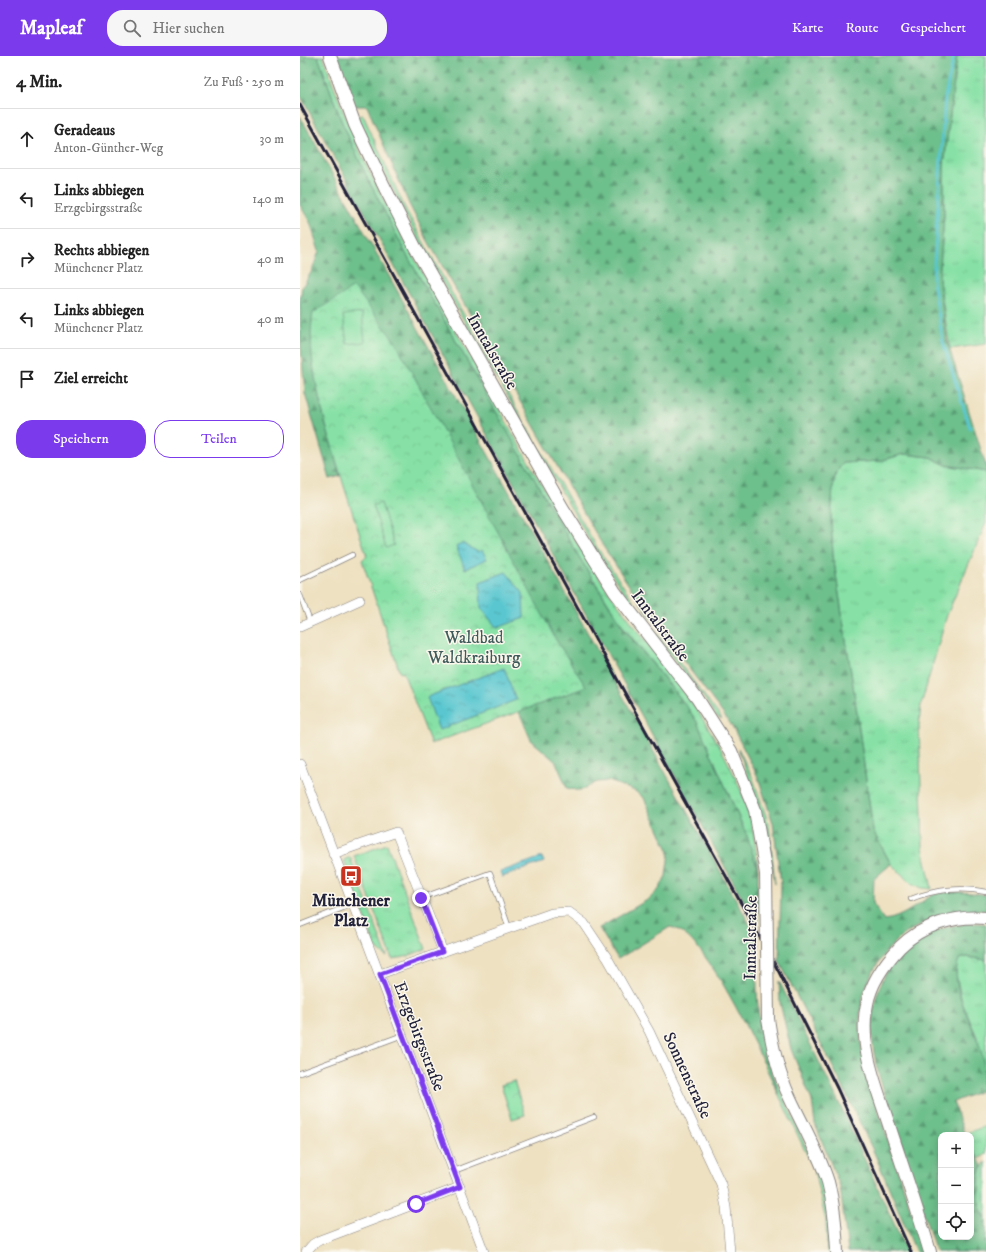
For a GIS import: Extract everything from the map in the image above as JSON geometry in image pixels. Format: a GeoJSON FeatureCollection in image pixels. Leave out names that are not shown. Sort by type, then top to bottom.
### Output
{"type":"FeatureCollection","features":[{"type":"Feature","properties":{"kind":"main road","name":"Inntalstraße"},"geometry":{"type":"LineString","coordinates":[[330,56],[351,115],[384,186],[415,247],[562,507],[615,592],[697,698],[731,750],[755,810],[766,874],[768,1018],[781,1074],[789,1097],[828,1183],[835,1216],[836,1252]]}},
{"type":"Feature","properties":{"kind":"main road"},"geometry":{"type":"LineString","coordinates":[[930,1252],[871,1070],[865,1032],[866,1004],[871,990],[883,967],[896,951],[911,937],[936,924],[953,919],[964,917],[986,918]]}},
{"type":"Feature","properties":{"kind":"street"},"geometry":{"type":"LineString","coordinates":[[300,626],[360,600]]}},
{"type":"Feature","properties":{"kind":"street","name":"Erzgebirgsstraße"},"geometry":{"type":"LineString","coordinates":[[300,764],[484,1252]]}},
{"type":"Feature","properties":{"kind":"street"},"geometry":{"type":"LineString","coordinates":[[333,854],[396,832],[442,952]]}},
{"type":"Feature","properties":{"kind":"street","name":"Sonnenstraße"},"geometry":{"type":"LineString","coordinates":[[509,928],[559,911],[573,914],[584,923],[608,958],[650,1031],[721,1184],[726,1206],[730,1252]]}},
{"type":"Feature","properties":{"kind":"street"},"geometry":{"type":"LineString","coordinates":[[380,974],[509,928]]}},
{"type":"Feature","properties":{"kind":"street"},"geometry":{"type":"LineString","coordinates":[[306,1252],[313,1244],[320,1240],[460,1187]]}},
{"type":"Feature","properties":{"kind":"lane"},"geometry":{"type":"LineString","coordinates":[[300,580],[352,555]]}},
{"type":"Feature","properties":{"kind":"lane"},"geometry":{"type":"LineString","coordinates":[[300,595],[310,622]]}},
{"type":"Feature","properties":{"kind":"lane"},"geometry":{"type":"LineString","coordinates":[[421,898],[490,873],[509,928]]}},
{"type":"Feature","properties":{"kind":"lane"},"geometry":{"type":"LineString","coordinates":[[911,899],[925,893],[939,891],[962,890],[986,892]]}},
{"type":"Feature","properties":{"kind":"lane"},"geometry":{"type":"LineString","coordinates":[[300,925],[353,904]]}},
{"type":"Feature","properties":{"kind":"lane"},"geometry":{"type":"LineString","coordinates":[[300,1073],[403,1035]]}},
{"type":"Feature","properties":{"kind":"lane"},"geometry":{"type":"LineString","coordinates":[[454,1172],[594,1117]]}},
{"type":"Feature","properties":{"kind":"green space"},"geometry":{"type":"Polygon","coordinates":[[[300,56],[318,56],[341,120],[365,173],[404,250],[579,557],[624,629],[685,704],[697,722],[747,836],[758,870],[758,927],[300,95],[300,56]]]}},
{"type":"Feature","properties":{"kind":"green space"},"geometry":{"type":"Polygon","coordinates":[[[318,56],[323,56],[351,131],[386,206],[539,480],[569,531],[606,587],[675,679],[717,742],[734,775],[748,810],[756,848],[758,870],[747,836],[697,722],[685,704],[625,629],[579,557],[404,250],[365,173],[341,120],[318,56]]]}},
{"type":"Feature","properties":{"kind":"green space"},"geometry":{"type":"Polygon","coordinates":[[[336,56],[957,56],[944,165],[944,216],[939,279],[947,341],[986,466],[986,472],[946,465],[930,457],[904,454],[880,461],[843,463],[836,473],[833,486],[831,520],[833,555],[873,831],[891,864],[874,879],[873,903],[884,920],[904,914],[938,893],[959,892],[986,895],[986,911],[976,910],[947,914],[928,921],[911,930],[896,941],[877,965],[867,985],[861,1006],[860,1027],[866,1070],[925,1252],[916,1252],[876,1157],[842,1085],[779,961],[781,884],[773,823],[758,777],[732,726],[646,611],[603,546],[428,241],[409,204],[367,106],[354,106],[336,56]]]}},
{"type":"Feature","properties":{"kind":"green space"},"geometry":{"type":"Polygon","coordinates":[[[957,56],[986,56],[986,344],[950,349],[939,279],[944,216],[944,165],[957,56]]]}},
{"type":"Feature","properties":{"kind":"green space"},"geometry":{"type":"Polygon","coordinates":[[[363,115],[404,206],[424,243],[511,399],[598,549],[643,615],[722,719],[717,717],[701,694],[640,616],[595,550],[421,245],[375,154],[358,116],[363,115]]]}},
{"type":"Feature","properties":{"kind":"green space"},"geometry":{"type":"Polygon","coordinates":[[[300,116],[758,939],[757,999],[759,1019],[766,1052],[779,1095],[732,1000],[716,973],[685,934],[670,927],[618,959],[599,928],[649,899],[660,888],[666,876],[669,852],[644,798],[635,791],[609,781],[597,782],[580,791],[567,788],[556,762],[531,740],[519,712],[586,687],[556,640],[313,313],[311,333],[315,374],[324,416],[340,476],[330,479],[305,393],[301,347],[300,302],[302,287],[312,271],[319,251],[310,222],[300,205],[300,116]]]}},
{"type":"Feature","properties":{"kind":"green space","name":"Waldbad Waldkraiburg"},"geometry":{"type":"Polygon","coordinates":[[[354,287],[396,343],[556,640],[586,687],[431,744],[403,672],[400,673],[362,560],[367,556],[345,490],[326,425],[314,369],[311,341],[313,313],[354,287]]]}},
{"type":"Feature","properties":{"kind":"green space"},"geometry":{"type":"Polygon","coordinates":[[[362,313],[365,342],[347,344],[343,315],[362,313]]]}},
{"type":"Feature","properties":{"kind":"green space"},"geometry":{"type":"Polygon","coordinates":[[[904,454],[930,457],[946,465],[986,472],[986,523],[947,615],[921,705],[919,725],[923,847],[932,889],[922,888],[911,883],[891,864],[873,831],[833,555],[831,520],[833,486],[836,472],[843,463],[880,461],[904,454]]]}},
{"type":"Feature","properties":{"kind":"green space"},"geometry":{"type":"Polygon","coordinates":[[[381,503],[394,545],[386,548],[373,505],[381,503]]]}},
{"type":"Feature","properties":{"kind":"green space"},"geometry":{"type":"Polygon","coordinates":[[[738,748],[753,779],[769,825],[775,884],[765,826],[738,748]]]}},
{"type":"Feature","properties":{"kind":"green space"},"geometry":{"type":"Polygon","coordinates":[[[387,844],[426,949],[405,957],[392,959],[354,856],[387,844]]]}},
{"type":"Feature","properties":{"kind":"green space"},"geometry":{"type":"Polygon","coordinates":[[[350,857],[387,957],[376,948],[344,860],[350,857]]]}},
{"type":"Feature","properties":{"kind":"green space"},"geometry":{"type":"Polygon","coordinates":[[[972,923],[986,924],[986,960],[966,957],[959,959],[957,970],[957,982],[960,994],[982,1054],[983,1077],[981,1091],[953,1102],[964,1132],[938,1132],[938,1240],[974,1240],[974,1151],[982,1166],[979,1179],[979,1205],[986,1219],[986,1252],[936,1252],[879,1076],[874,1056],[872,1030],[873,1014],[881,984],[888,969],[897,956],[922,936],[953,926],[972,923]]]}},
{"type":"Feature","properties":{"kind":"green space"},"geometry":{"type":"Polygon","coordinates":[[[966,957],[986,960],[986,1105],[981,1091],[984,1074],[977,1037],[962,1002],[955,970],[959,959],[966,957]]]}},
{"type":"Feature","properties":{"kind":"green space"},"geometry":{"type":"Polygon","coordinates":[[[779,981],[833,1090],[907,1252],[848,1252],[840,1186],[815,1124],[812,1101],[791,1049],[780,1003],[779,981]]]}},
{"type":"Feature","properties":{"kind":"green space"},"geometry":{"type":"Polygon","coordinates":[[[768,1062],[823,1185],[830,1231],[831,1252],[827,1252],[826,1221],[814,1170],[779,1095],[768,1062]]]}},
{"type":"Feature","properties":{"kind":"green space"},"geometry":{"type":"Polygon","coordinates":[[[514,1081],[525,1115],[512,1119],[501,1085],[514,1081]]]}},
{"type":"Feature","properties":{"kind":"green space"},"geometry":{"type":"Polygon","coordinates":[[[986,1126],[986,1154],[979,1159],[974,1151],[974,1132],[970,1132],[986,1126]]]}},
{"type":"Feature","properties":{"kind":"green space"},"geometry":{"type":"Polygon","coordinates":[[[986,1162],[986,1219],[981,1211],[978,1200],[978,1188],[979,1176],[986,1162]]]}},
{"type":"Feature","properties":{"kind":"water"},"geometry":{"type":"Polygon","coordinates":[[[462,543],[478,552],[482,550],[487,559],[465,569],[456,546],[462,543]]]}},
{"type":"Feature","properties":{"kind":"water"},"geometry":{"type":"Polygon","coordinates":[[[506,572],[523,593],[524,618],[497,628],[481,608],[480,582],[506,572]]]}},
{"type":"Feature","properties":{"kind":"water"},"geometry":{"type":"Polygon","coordinates":[[[504,668],[516,700],[439,730],[427,697],[504,668]]]}},
{"type":"Feature","properties":{"kind":"water"},"geometry":{"type":"Polygon","coordinates":[[[542,857],[544,862],[502,877],[500,872],[542,857]]]}},
{"type":"Feature","properties":{"kind":"waterway"},"geometry":{"type":"LineString","coordinates":[[954,56],[945,97],[933,280],[943,342],[970,428]]}},
{"type":"Feature","properties":{"kind":"railway"},"geometry":{"type":"LineString","coordinates":[[300,105],[779,972],[837,1088],[911,1252]]}},
{"type":"Feature","properties":{"kind":"place","name":"Münchener Platz"},"geometry":{"type":"Point","coordinates":[351,876]}},
{"type":"Feature","properties":{"kind":"route"},"geometry":{"type":"LineString","coordinates":[[416,1204],[460,1187],[380,974],[442,952],[421,898]]}}]}
